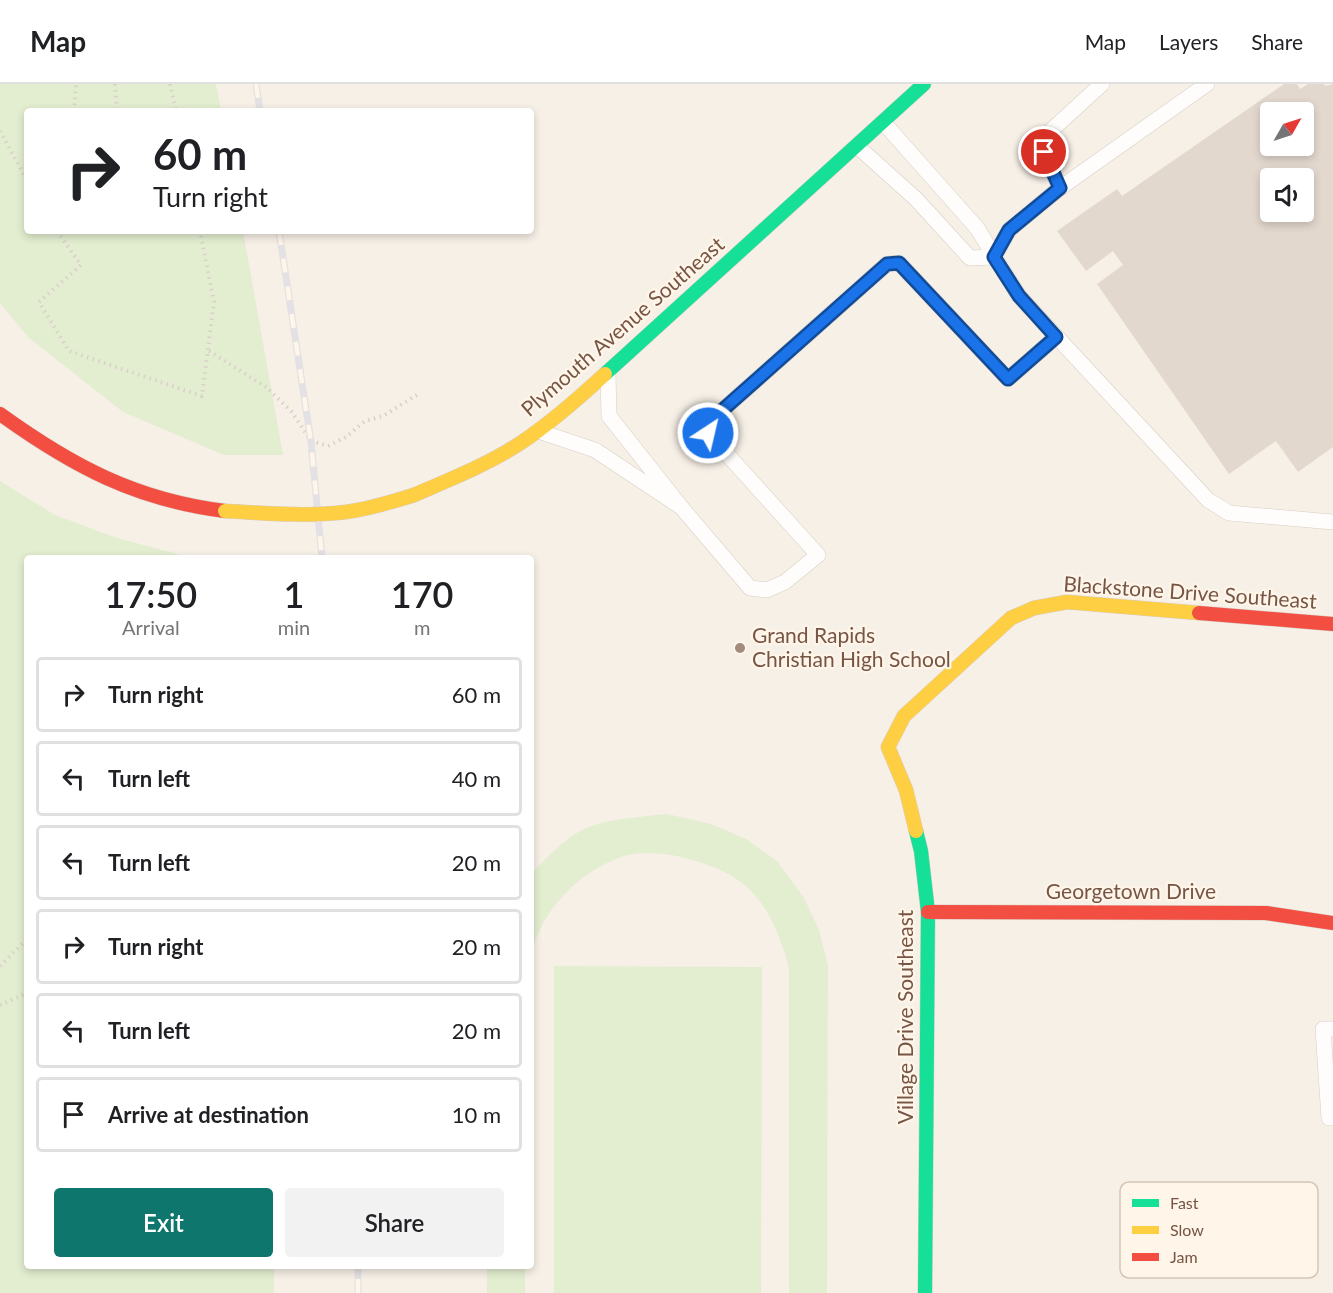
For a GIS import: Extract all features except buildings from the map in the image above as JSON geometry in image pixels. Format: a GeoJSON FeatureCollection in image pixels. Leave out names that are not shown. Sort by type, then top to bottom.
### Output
{"type":"FeatureCollection","features":[{"type":"Feature","properties":{"kind":"street","name":"Plymouth Avenue Southeast"},"geometry":{"type":"LineString","coordinates":[[0,414],[62,457],[100,476],[159,499],[182,505],[225,511],[275,514],[345,512],[414,495],[461,475],[522,442],[572,404],[924,84]]}},
{"type":"Feature","properties":{"kind":"street","name":"Blackstone Drive Southeast"},"geometry":{"type":"LineString","coordinates":[[888,747],[904,716],[1011,618],[1034,608],[1067,602],[1333,624]]}},
{"type":"Feature","properties":{"kind":"street","name":"Village Drive Southeast"},"geometry":{"type":"LineString","coordinates":[[888,747],[906,790],[921,851],[928,912],[925,1293]]}},
{"type":"Feature","properties":{"kind":"street","name":"Georgetown Drive"},"geometry":{"type":"LineString","coordinates":[[928,912],[1266,914],[1333,923]]}},
{"type":"Feature","properties":{"kind":"lane"},"geometry":{"type":"LineString","coordinates":[[1060,188],[1044,152],[1046,135],[1102,84]]}},
{"type":"Feature","properties":{"kind":"lane"},"geometry":{"type":"LineString","coordinates":[[994,257],[1009,230],[1060,188],[1208,84]]}},
{"type":"Feature","properties":{"kind":"lane"},"geometry":{"type":"LineString","coordinates":[[883,122],[977,228],[1019,296],[1208,500],[1228,513],[1333,522]]}},
{"type":"Feature","properties":{"kind":"lane"},"geometry":{"type":"LineString","coordinates":[[857,146],[916,199],[970,258],[994,257]]}},
{"type":"Feature","properties":{"kind":"lane"},"geometry":{"type":"LineString","coordinates":[[608,372],[609,416],[681,507],[750,588],[767,590],[785,582],[818,555],[708,433],[709,422],[887,264],[899,263],[1008,379],[1056,337]]}},
{"type":"Feature","properties":{"kind":"lane"},"geometry":{"type":"LineString","coordinates":[[538,430],[595,450],[681,507]]}},
{"type":"Feature","properties":{"kind":"lane"},"geometry":{"type":"LineString","coordinates":[[1333,1029],[1323,1029],[1329,1118],[1333,1118]]}},
{"type":"Feature","properties":{"kind":"path"},"geometry":{"type":"LineString","coordinates":[[75,108],[76,84]]}},
{"type":"Feature","properties":{"kind":"path"},"geometry":{"type":"LineString","coordinates":[[115,84],[117,108]]}},
{"type":"Feature","properties":{"kind":"path"},"geometry":{"type":"LineString","coordinates":[[170,84],[175,108]]}},
{"type":"Feature","properties":{"kind":"path"},"geometry":{"type":"LineString","coordinates":[[0,131],[24,175]]}},
{"type":"Feature","properties":{"kind":"path"},"geometry":{"type":"LineString","coordinates":[[59,234],[81,265],[39,302],[69,351],[202,396],[214,302],[201,234]]}},
{"type":"Feature","properties":{"kind":"path"},"geometry":{"type":"LineString","coordinates":[[208,351],[266,387],[292,412],[311,441],[328,446],[346,437],[364,421],[383,416],[420,393]]}},
{"type":"Feature","properties":{"kind":"path"},"geometry":{"type":"LineString","coordinates":[[0,966],[24,942]]}},
{"type":"Feature","properties":{"kind":"path"},"geometry":{"type":"LineString","coordinates":[[0,1005],[24,994]]}},
{"type":"Feature","properties":{"kind":"green space"},"geometry":{"type":"Polygon","coordinates":[[[0,84],[216,84],[220,108],[24,108],[24,234],[244,234],[283,455],[224,455],[123,412],[28,337],[0,303],[0,84]]]}},
{"type":"Feature","properties":{"kind":"green space"},"geometry":{"type":"Polygon","coordinates":[[[0,481],[55,515],[117,538],[181,555],[24,555],[24,1269],[274,1269],[274,1293],[0,1293],[0,481]]]}},
{"type":"Feature","properties":{"kind":"green space"},"geometry":{"type":"Polygon","coordinates":[[[667,814],[711,824],[746,839],[777,861],[804,898],[819,930],[828,966],[827,1293],[789,1293],[789,969],[772,921],[759,900],[741,882],[701,862],[668,855],[637,853],[607,863],[577,882],[553,908],[543,923],[534,946],[534,871],[565,841],[581,831],[598,824],[667,814]]]}},
{"type":"Feature","properties":{"kind":"green space"},"geometry":{"type":"Polygon","coordinates":[[[554,966],[762,967],[761,1293],[554,1293],[554,966]]]}},
{"type":"Feature","properties":{"kind":"green space"},"geometry":{"type":"Polygon","coordinates":[[[487,1269],[525,1269],[525,1293],[487,1293],[487,1269]]]}},
{"type":"Feature","properties":{"kind":"railway"},"geometry":{"type":"LineString","coordinates":[[256,84],[260,108]]}},
{"type":"Feature","properties":{"kind":"railway"},"geometry":{"type":"LineString","coordinates":[[279,234],[311,442],[322,555]]}},
{"type":"Feature","properties":{"kind":"railway"},"geometry":{"type":"LineString","coordinates":[[358,1269],[358,1293]]}},
{"type":"Feature","properties":{"kind":"traffic: fast"},"geometry":{"type":"LineString","coordinates":[[605,374],[924,84]]}},
{"type":"Feature","properties":{"kind":"traffic: fast"},"geometry":{"type":"LineString","coordinates":[[916,831],[921,851],[928,912],[925,1293]]}},
{"type":"Feature","properties":{"kind":"traffic: slow"},"geometry":{"type":"LineString","coordinates":[[414,495],[483,464],[522,442],[605,374]]}},
{"type":"Feature","properties":{"kind":"traffic: slow"},"geometry":{"type":"LineString","coordinates":[[225,511],[286,514],[346,512],[414,495]]}},
{"type":"Feature","properties":{"kind":"traffic: slow"},"geometry":{"type":"LineString","coordinates":[[916,831],[906,790],[888,747],[904,716],[1011,618],[1034,608],[1067,602],[1199,613]]}},
{"type":"Feature","properties":{"kind":"traffic: jam"},"geometry":{"type":"LineString","coordinates":[[0,414],[53,450],[106,478],[162,499],[225,511]]}},
{"type":"Feature","properties":{"kind":"traffic: jam"},"geometry":{"type":"LineString","coordinates":[[1199,613],[1333,624]]}},
{"type":"Feature","properties":{"kind":"traffic: jam"},"geometry":{"type":"LineString","coordinates":[[928,912],[1266,913],[1333,923]]}},
{"type":"Feature","properties":{"kind":"place","name":"Grand Rapids Christian High School"},"geometry":{"type":"Point","coordinates":[740,648]}},
{"type":"Feature","properties":{"kind":"route"},"geometry":{"type":"LineString","coordinates":[[708,433],[709,422],[887,264],[899,263],[1008,379],[1056,337],[1019,296],[994,257],[1009,230],[1060,188],[1044,152]]}}]}
